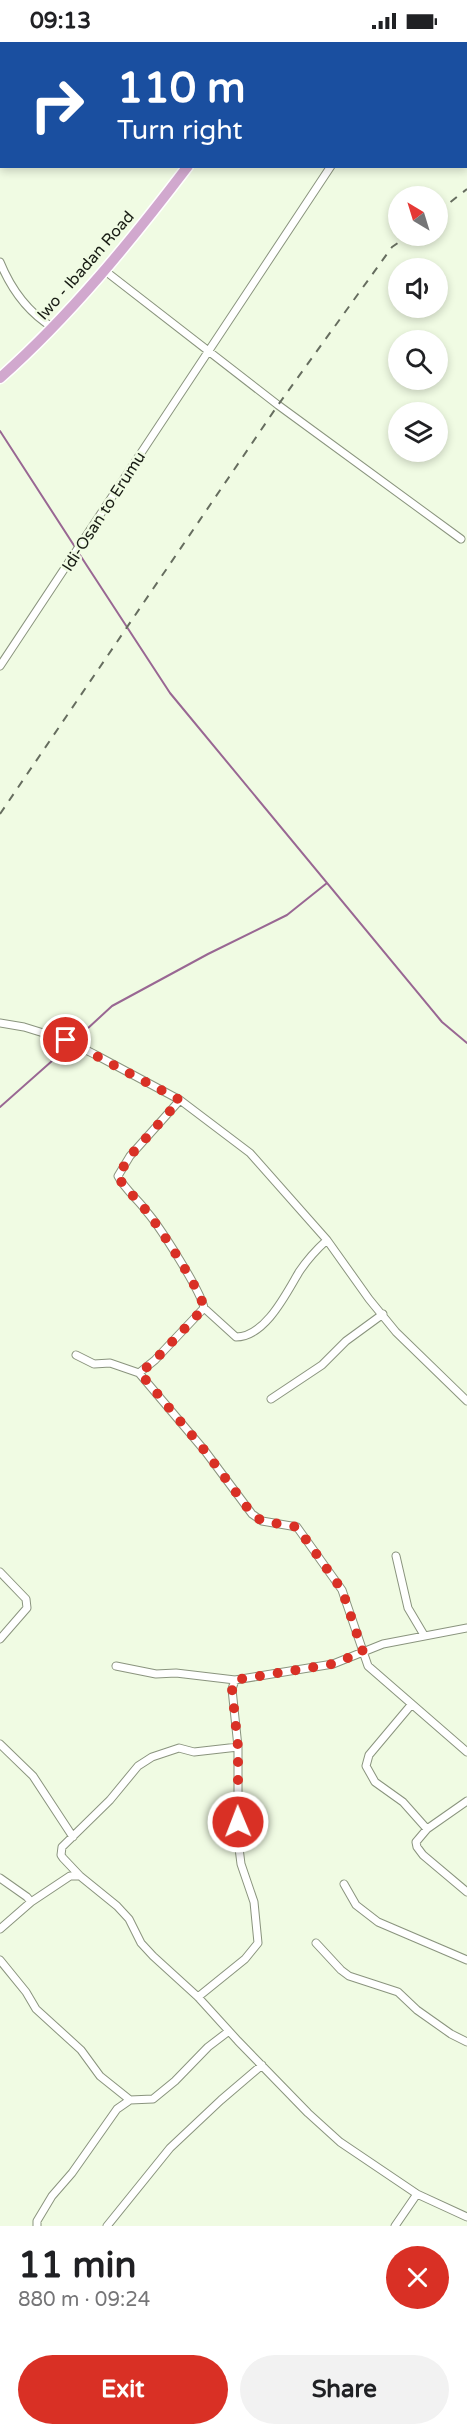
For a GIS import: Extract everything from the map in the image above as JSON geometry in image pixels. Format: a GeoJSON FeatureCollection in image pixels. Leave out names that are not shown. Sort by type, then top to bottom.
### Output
{"type":"FeatureCollection","features":[{"type":"Feature","properties":{"kind":"main road","name":"Iwo - Ibadan Road"},"geometry":{"type":"LineString","coordinates":[[0,378],[52,327],[104,270],[186,168]]}},
{"type":"Feature","properties":{"kind":"street","name":"Idi-Osan to Erumu"},"geometry":{"type":"LineString","coordinates":[[0,666],[330,168]]}},
{"type":"Feature","properties":{"kind":"street"},"geometry":{"type":"LineString","coordinates":[[0,262],[6,277],[34,315],[52,327]]}},
{"type":"Feature","properties":{"kind":"street"},"geometry":{"type":"LineString","coordinates":[[104,270],[206,354],[461,539]]}},
{"type":"Feature","properties":{"kind":"street"},"geometry":{"type":"LineString","coordinates":[[0,1023],[24,1027],[66,1040],[94,1054],[180,1100],[250,1154],[327,1240],[369,1299],[396,1332],[467,1401]]}},
{"type":"Feature","properties":{"kind":"street"},"geometry":{"type":"LineString","coordinates":[[180,1100],[130,1156],[118,1176],[122,1184],[148,1212],[203,1301],[204,1308],[236,1337],[244,1337],[265,1322],[285,1299],[300,1271],[327,1240]]}},
{"type":"Feature","properties":{"kind":"street"},"geometry":{"type":"LineString","coordinates":[[140,1373],[204,1308]]}},
{"type":"Feature","properties":{"kind":"street"},"geometry":{"type":"LineString","coordinates":[[271,1399],[322,1365],[346,1341],[383,1314]]}},
{"type":"Feature","properties":{"kind":"street"},"geometry":{"type":"LineString","coordinates":[[76,1355],[94,1364],[110,1363],[140,1373],[205,1451],[252,1514],[262,1521],[297,1527],[342,1590],[368,1666],[467,1752]]}},
{"type":"Feature","properties":{"kind":"street"},"geometry":{"type":"LineString","coordinates":[[396,1556],[408,1608],[424,1635]]}},
{"type":"Feature","properties":{"kind":"street"},"geometry":{"type":"LineString","coordinates":[[0,1572],[26,1599],[27,1608],[0,1639]]}},
{"type":"Feature","properties":{"kind":"street"},"geometry":{"type":"LineString","coordinates":[[116,1666],[156,1674],[176,1673],[235,1680],[333,1664],[383,1644],[424,1635],[440,1635],[467,1628]]}},
{"type":"Feature","properties":{"kind":"street"},"geometry":{"type":"LineString","coordinates":[[198,1997],[244,1959],[258,1943],[255,1902],[241,1864],[237,1805],[238,1747],[232,1689],[235,1680]]}},
{"type":"Feature","properties":{"kind":"street"},"geometry":{"type":"LineString","coordinates":[[411,1705],[369,1755],[366,1766],[375,1782],[403,1802],[427,1829]]}},
{"type":"Feature","properties":{"kind":"street"},"geometry":{"type":"LineString","coordinates":[[0,1744],[33,1776],[73,1837]]}},
{"type":"Feature","properties":{"kind":"street"},"geometry":{"type":"LineString","coordinates":[[238,1747],[194,1752],[179,1748],[152,1757],[138,1766],[110,1800],[62,1847],[61,1855],[67,1865],[117,1906],[129,1919],[141,1943],[153,1956],[198,1997],[308,2113],[340,2142],[417,2194],[467,2217]]}},
{"type":"Feature","properties":{"kind":"street"},"geometry":{"type":"LineString","coordinates":[[467,1801],[427,1829],[416,1842],[417,1847],[467,1892]]}},
{"type":"Feature","properties":{"kind":"street"},"geometry":{"type":"LineString","coordinates":[[0,1929],[31,1902],[70,1876],[80,1876]]}},
{"type":"Feature","properties":{"kind":"street"},"geometry":{"type":"LineString","coordinates":[[0,1878],[31,1902]]}},
{"type":"Feature","properties":{"kind":"street"},"geometry":{"type":"LineString","coordinates":[[344,1884],[356,1905],[378,1922],[467,1960]]}},
{"type":"Feature","properties":{"kind":"street"},"geometry":{"type":"LineString","coordinates":[[316,1943],[340,1970],[350,1976],[398,1992],[417,2010],[451,2034],[467,2042]]}},
{"type":"Feature","properties":{"kind":"street"},"geometry":{"type":"LineString","coordinates":[[0,1960],[36,2009],[81,2050],[100,2076],[130,2100]]}},
{"type":"Feature","properties":{"kind":"street"},"geometry":{"type":"LineString","coordinates":[[37,2226],[37,2221],[61,2184],[72,2173],[117,2109],[130,2100],[153,2099],[175,2082],[208,2047],[230,2031]]}},
{"type":"Feature","properties":{"kind":"street"},"geometry":{"type":"LineString","coordinates":[[107,2226],[170,2148],[262,2065]]}},
{"type":"Feature","properties":{"kind":"street"},"geometry":{"type":"LineString","coordinates":[[395,2226],[417,2194]]}},
{"type":"Feature","properties":{"kind":"waterway"},"geometry":{"type":"LineString","coordinates":[[0,431],[75,547]]}},
{"type":"Feature","properties":{"kind":"waterway"},"geometry":{"type":"LineString","coordinates":[[78,552],[170,693],[442,1022],[467,1043]]}},
{"type":"Feature","properties":{"kind":"waterway"},"geometry":{"type":"LineString","coordinates":[[74,1041],[112,1006],[208,954],[287,915],[327,883]]}},
{"type":"Feature","properties":{"kind":"waterway"},"geometry":{"type":"LineString","coordinates":[[0,1107],[70,1045]]}},
{"type":"Feature","properties":{"kind":"railway"},"geometry":{"type":"LineString","coordinates":[[448,204],[467,189]]}},
{"type":"Feature","properties":{"kind":"railway"},"geometry":{"type":"LineString","coordinates":[[0,814],[278,405],[393,246]]}},
{"type":"Feature","properties":{"kind":"route"},"geometry":{"type":"LineString","coordinates":[[66,1040],[180,1100],[130,1156],[118,1176],[122,1184],[148,1212],[203,1301],[204,1308],[140,1373],[153,1392],[205,1451],[252,1514],[262,1521],[297,1527],[306,1537],[342,1590],[363,1652],[333,1664],[235,1680],[232,1689],[238,1747],[238,1822]]}}]}
